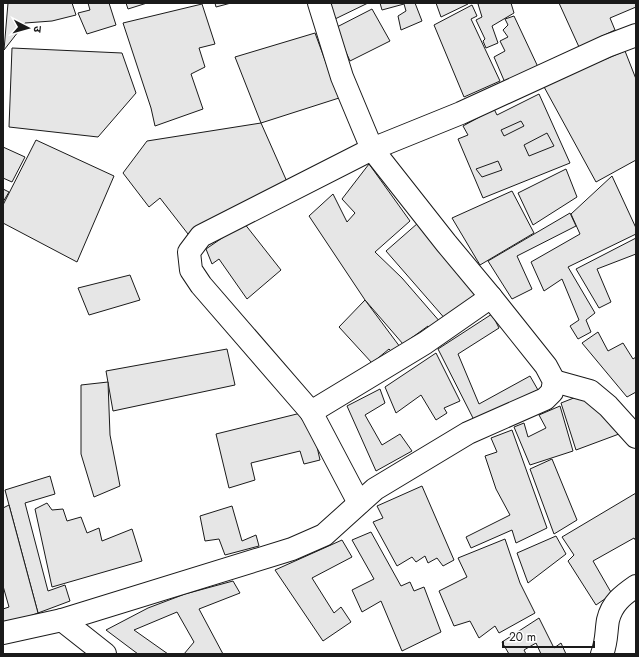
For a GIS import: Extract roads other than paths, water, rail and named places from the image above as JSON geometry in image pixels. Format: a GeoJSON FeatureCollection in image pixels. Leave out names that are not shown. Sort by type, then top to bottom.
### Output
{"type":"FeatureCollection","features":[{"type":"Feature","properties":{"kind":"street"},"geometry":{"type":"LineString","coordinates":[[3,633],[62,620],[292,549],[324,535],[375,489],[468,433],[545,398],[552,392],[554,381],[546,366],[372,150],[342,77],[319,3]]}},
{"type":"Feature","properties":{"kind":"street"},"geometry":{"type":"LineString","coordinates":[[359,504],[311,412],[201,285],[191,270],[189,252],[201,236],[372,150],[461,113],[607,46],[636,35]]}},
{"type":"Feature","properties":{"kind":"street"},"geometry":{"type":"LineString","coordinates":[[311,412],[425,343],[491,296]]}},
{"type":"Feature","properties":{"kind":"street"},"geometry":{"type":"LineString","coordinates":[[554,381],[590,391],[608,406],[636,437]]}},
{"type":"Feature","properties":{"kind":"street"},"geometry":{"type":"LineString","coordinates":[[602,654],[606,645],[608,620],[613,606],[624,594],[636,586]]}},
{"type":"Feature","properties":{"kind":"street"},"geometry":{"type":"LineString","coordinates":[[62,620],[105,654]]}}]}
